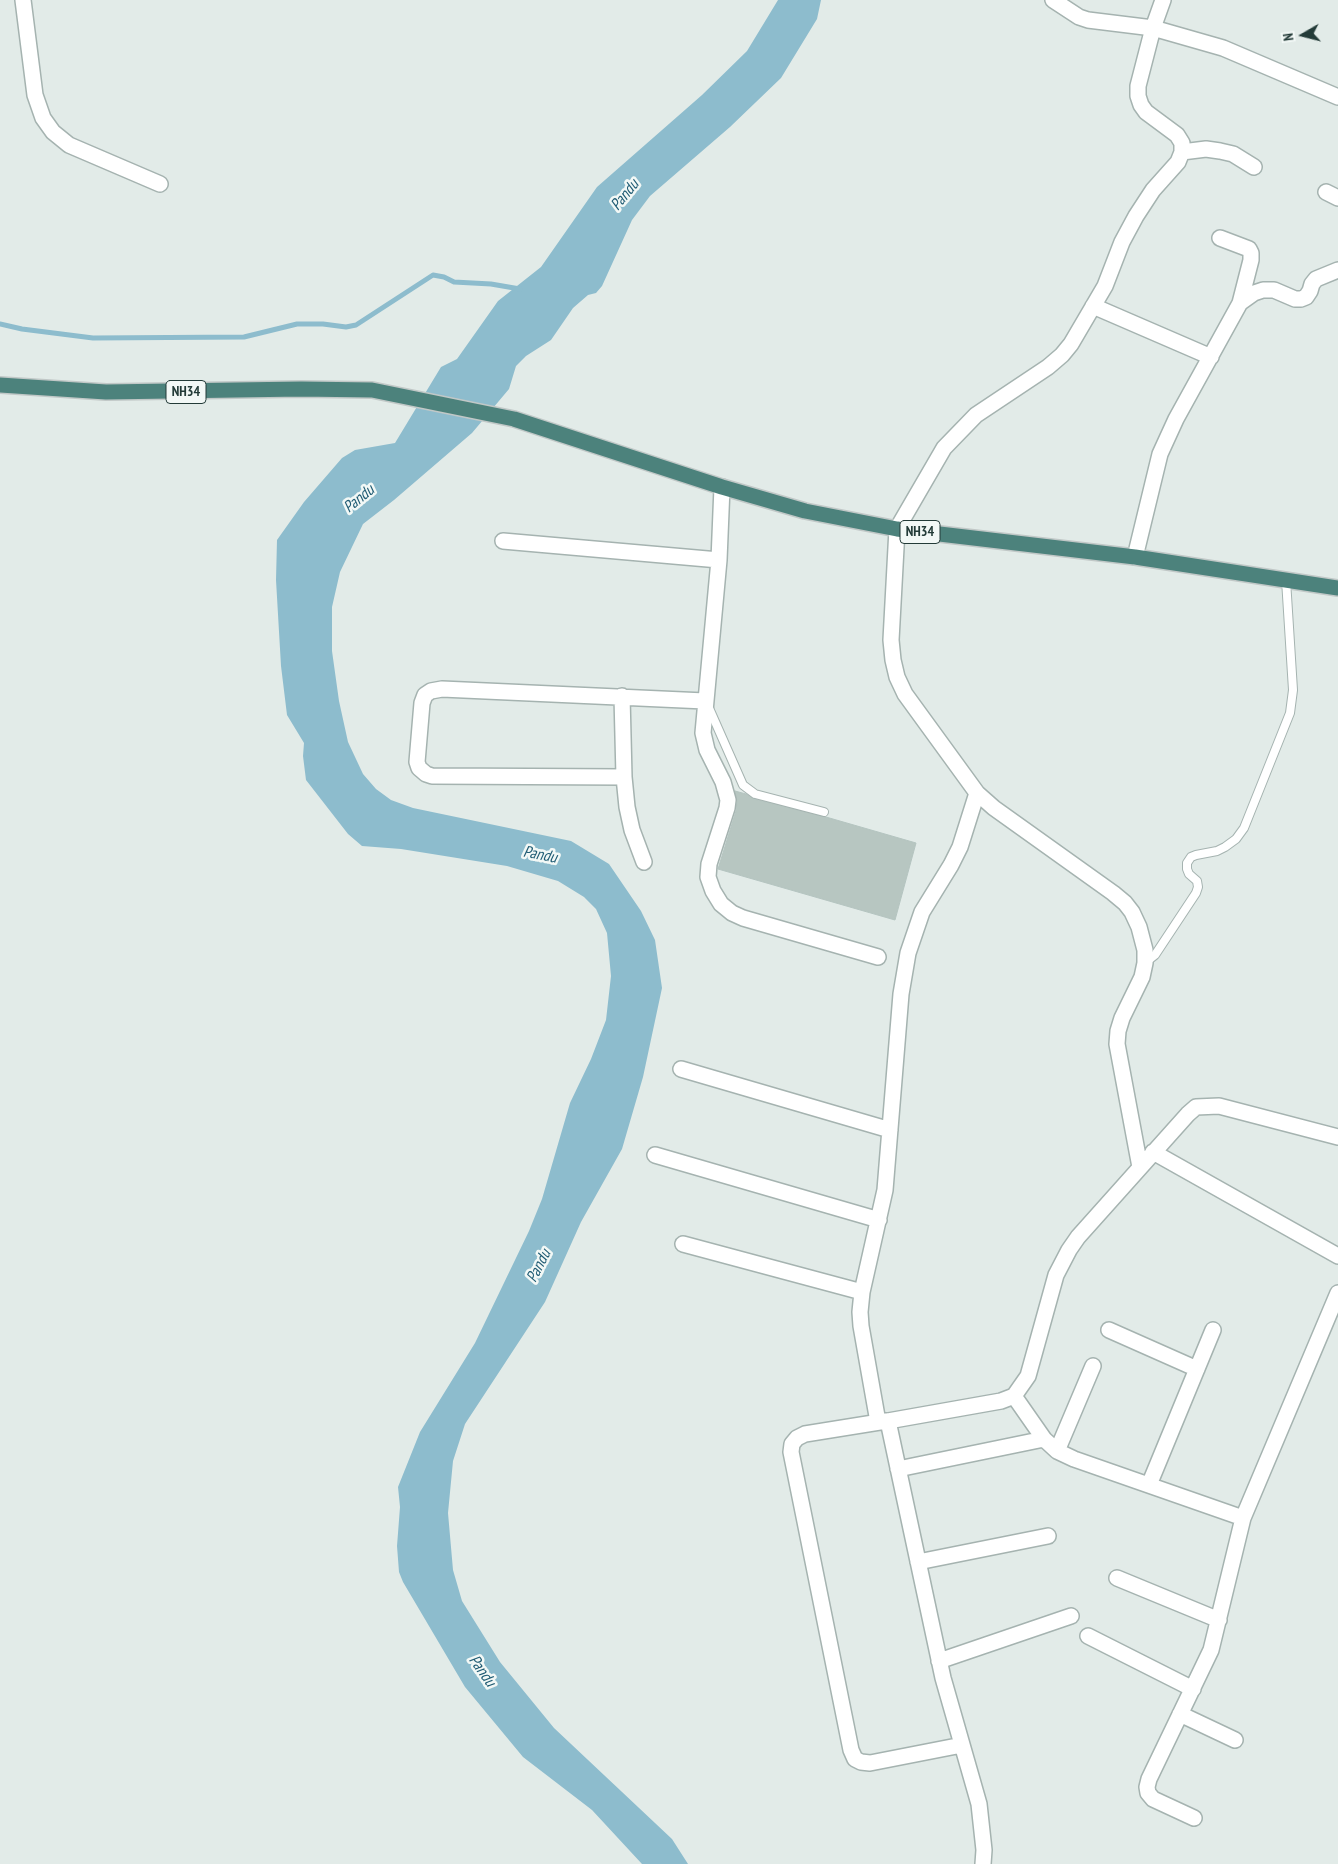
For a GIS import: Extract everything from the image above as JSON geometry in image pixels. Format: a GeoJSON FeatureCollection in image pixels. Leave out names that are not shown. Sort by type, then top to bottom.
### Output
{"type":"FeatureCollection","features":[{"type":"Feature","properties":{"kind":"highway","name":"NH34"},"geometry":{"type":"LineString","coordinates":[[0,385],[106,392],[301,389],[372,390],[514,419],[722,487],[806,511],[897,529],[1135,557],[1338,588]]}},
{"type":"Feature","properties":{"kind":"street"},"geometry":{"type":"LineString","coordinates":[[22,0],[36,95],[43,118],[53,132],[69,144],[160,184]]}},
{"type":"Feature","properties":{"kind":"street"},"geometry":{"type":"LineString","coordinates":[[1053,0],[1079,17],[1088,20],[1153,28],[1223,48],[1338,97]]}},
{"type":"Feature","properties":{"kind":"street"},"geometry":{"type":"LineString","coordinates":[[1140,1167],[1118,1044],[1118,1031],[1122,1018],[1142,978],[1146,963],[1139,927],[1132,912],[1125,903],[977,794],[905,694],[896,677],[892,660],[891,640],[897,529],[944,448],[976,415],[1062,356],[1094,306],[1122,242],[1136,216],[1153,190],[1178,162],[1182,152],[1182,143],[1178,135],[1146,112],[1141,106],[1138,96],[1138,86],[1153,28],[1163,0]]}},
{"type":"Feature","properties":{"kind":"street"},"geometry":{"type":"LineString","coordinates":[[1182,152],[1206,149],[1220,151],[1233,154],[1254,167]]}},
{"type":"Feature","properties":{"kind":"street"},"geometry":{"type":"LineString","coordinates":[[1135,557],[1160,454],[1176,419],[1240,303],[1251,260],[1251,253],[1248,249],[1220,238]]}},
{"type":"Feature","properties":{"kind":"street"},"geometry":{"type":"LineString","coordinates":[[1240,303],[1247,297],[1263,290],[1274,290],[1295,299],[1301,299],[1306,297],[1316,279],[1338,270]]}},
{"type":"Feature","properties":{"kind":"street"},"geometry":{"type":"LineString","coordinates":[[1094,306],[1211,357]]}},
{"type":"Feature","properties":{"kind":"street"},"geometry":{"type":"LineString","coordinates":[[722,487],[718,560],[703,733],[704,742],[723,782],[728,800],[709,864],[708,877],[717,898],[732,913],[743,918],[878,957]]}},
{"type":"Feature","properties":{"kind":"street"},"geometry":{"type":"LineString","coordinates":[[503,541],[718,560]]}},
{"type":"Feature","properties":{"kind":"street"},"geometry":{"type":"LineString","coordinates":[[624,777],[432,776],[426,774],[419,768],[417,762],[422,703],[425,695],[431,691],[442,689],[705,701]]}},
{"type":"Feature","properties":{"kind":"street"},"geometry":{"type":"LineString","coordinates":[[622,696],[624,777],[628,808],[632,830],[644,862]]}},
{"type":"Feature","properties":{"kind":"street"},"geometry":{"type":"LineString","coordinates":[[977,794],[960,847],[922,912],[908,953],[901,994],[886,1190],[862,1292],[860,1312],[861,1326],[883,1421],[898,1469],[939,1661],[979,1804],[984,1864]]}},
{"type":"Feature","properties":{"kind":"street"},"geometry":{"type":"LineString","coordinates":[[681,1069],[890,1130]]}},
{"type":"Feature","properties":{"kind":"street"},"geometry":{"type":"LineString","coordinates":[[962,1745],[870,1763],[861,1762],[855,1758],[851,1750],[791,1452],[792,1444],[796,1438],[805,1434],[1001,1401],[1014,1396],[1028,1376],[1056,1275],[1062,1262],[1078,1238],[1153,1152],[1196,1107],[1219,1106],[1338,1137]]}},
{"type":"Feature","properties":{"kind":"street"},"geometry":{"type":"LineString","coordinates":[[1153,1152],[1338,1256]]}},
{"type":"Feature","properties":{"kind":"street"},"geometry":{"type":"LineString","coordinates":[[654,1155],[879,1220]]}},
{"type":"Feature","properties":{"kind":"street"},"geometry":{"type":"LineString","coordinates":[[684,1244],[862,1292]]}},
{"type":"Feature","properties":{"kind":"street"},"geometry":{"type":"LineString","coordinates":[[1194,1818],[1153,1799],[1148,1793],[1149,1779],[1211,1650],[1243,1518],[1338,1294]]}},
{"type":"Feature","properties":{"kind":"street"},"geometry":{"type":"LineString","coordinates":[[1109,1330],[1197,1369]]}},
{"type":"Feature","properties":{"kind":"street"},"geometry":{"type":"LineString","coordinates":[[1149,1485],[1213,1330]]}},
{"type":"Feature","properties":{"kind":"street"},"geometry":{"type":"LineString","coordinates":[[1057,1451],[1093,1366]]}},
{"type":"Feature","properties":{"kind":"street"},"geometry":{"type":"LineString","coordinates":[[1014,1396],[1044,1439],[1057,1451],[1074,1459],[1243,1518]]}},
{"type":"Feature","properties":{"kind":"street"},"geometry":{"type":"LineString","coordinates":[[898,1469],[1044,1439]]}},
{"type":"Feature","properties":{"kind":"street"},"geometry":{"type":"LineString","coordinates":[[918,1562],[1048,1536]]}},
{"type":"Feature","properties":{"kind":"street"},"geometry":{"type":"LineString","coordinates":[[1117,1578],[1219,1620]]}},
{"type":"Feature","properties":{"kind":"street"},"geometry":{"type":"LineString","coordinates":[[939,1661],[1071,1616]]}},
{"type":"Feature","properties":{"kind":"street"},"geometry":{"type":"LineString","coordinates":[[1088,1636],[1193,1689]]}},
{"type":"Feature","properties":{"kind":"street"},"geometry":{"type":"LineString","coordinates":[[1180,1714],[1235,1740]]}},
{"type":"Feature","properties":{"kind":"lane"},"geometry":{"type":"LineString","coordinates":[[1146,963],[1155,955],[1196,893],[1197,881],[1189,874],[1187,869],[1187,863],[1191,857],[1225,848],[1236,839],[1244,828],[1290,713],[1293,690],[1286,580]]}},
{"type":"Feature","properties":{"kind":"lane"},"geometry":{"type":"LineString","coordinates":[[705,701],[743,785],[755,794],[824,812]]}},
{"type":"Feature","properties":{"kind":"water","name":"Pandu"},"geometry":{"type":"Polygon","coordinates":[[[778,0],[821,0],[817,19],[781,78],[730,127],[650,196],[632,220],[602,286],[596,293],[588,295],[573,308],[551,340],[526,356],[516,366],[509,389],[472,433],[363,524],[340,572],[332,607],[332,651],[339,701],[348,742],[363,774],[376,789],[391,800],[413,808],[571,841],[609,864],[641,911],[655,940],[662,988],[643,1077],[622,1149],[581,1222],[545,1302],[465,1424],[453,1461],[448,1513],[453,1570],[462,1601],[500,1662],[554,1728],[672,1839],[688,1864],[642,1864],[592,1810],[523,1757],[465,1687],[403,1582],[399,1572],[397,1546],[400,1507],[398,1487],[420,1432],[475,1343],[529,1231],[542,1199],[570,1103],[591,1059],[606,1020],[611,976],[607,933],[596,909],[584,897],[558,881],[507,866],[401,849],[362,846],[348,834],[306,780],[303,756],[304,743],[287,715],[281,666],[276,580],[277,540],[304,502],[342,458],[355,450],[395,443],[441,367],[457,359],[498,301],[541,267],[597,187],[702,95],[747,51],[778,0]]]}},
{"type":"Feature","properties":{"kind":"building"},"geometry":{"type":"Polygon","coordinates":[[[735,791],[746,794],[754,799],[826,817],[916,843],[895,920],[718,869],[736,811],[735,791]]]}},
{"type":"Feature","properties":{"kind":"waterway"},"geometry":{"type":"LineString","coordinates":[[0,324],[22,329],[93,338],[244,337],[297,324],[323,324],[346,327],[356,325],[433,275],[444,277],[454,282],[491,284],[520,289]]}}]}
